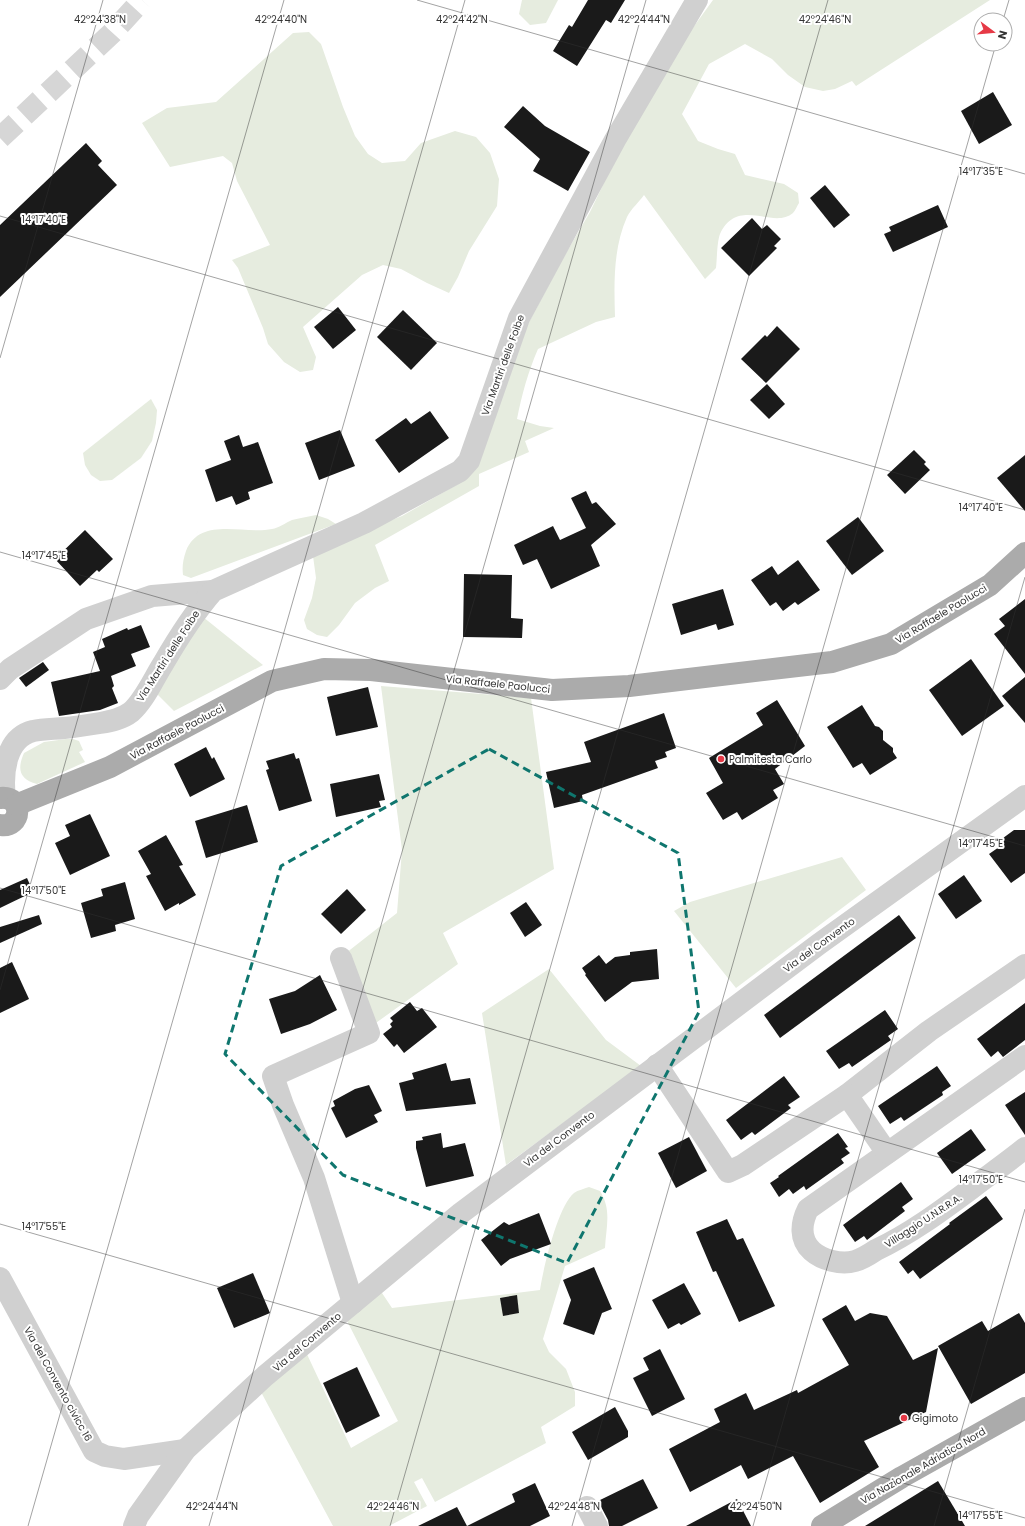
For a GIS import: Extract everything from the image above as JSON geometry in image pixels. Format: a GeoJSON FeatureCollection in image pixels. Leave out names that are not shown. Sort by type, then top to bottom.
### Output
{"type":"FeatureCollection","features":[{"type":"Feature","properties":{"kind":"main road","name":"Via Raffaele Paolucci"},"geometry":{"type":"LineString","coordinates":[[7,800],[110,767],[272,681],[324,669],[371,670],[552,690],[629,686],[832,662],[891,644],[990,585],[1025,553]]}},
{"type":"Feature","properties":{"kind":"main road"},"geometry":{"type":"LineString","coordinates":[[0,825],[10,824],[14,821],[18,811],[7,800]]}},
{"type":"Feature","properties":{"kind":"main road","name":"Via Nazionale Adriatica Nord"},"geometry":{"type":"LineString","coordinates":[[822,1526],[902,1477],[1025,1408]]}},
{"type":"Feature","properties":{"kind":"street","name":"Via Martiri delle Foibe"},"geometry":{"type":"LineString","coordinates":[[0,679],[10,669],[86,619],[152,596],[213,591],[364,524],[460,471],[469,461],[519,318],[615,140],[696,0]]}},
{"type":"Feature","properties":{"kind":"street","name":"Via Martiri delle Foibe"},"geometry":{"type":"LineString","coordinates":[[7,800],[4,789],[6,768],[9,753],[14,742],[23,735],[33,731],[73,728],[112,721],[131,712],[144,696],[198,609],[213,591]]}},
{"type":"Feature","properties":{"kind":"street","name":"Via del Convento"},"geometry":{"type":"LineString","coordinates":[[134,1526],[142,1511],[185,1450],[252,1388],[461,1213],[819,944],[1025,796]]}},
{"type":"Feature","properties":{"kind":"street"},"geometry":{"type":"LineString","coordinates":[[341,958],[369,1033],[273,1076],[283,1105],[314,1178],[353,1303]]}},
{"type":"Feature","properties":{"kind":"street"},"geometry":{"type":"LineString","coordinates":[[657,1066],[728,1172],[743,1165],[847,1095],[928,1030],[1025,965]]}},
{"type":"Feature","properties":{"kind":"street","name":"Villaggio U.N.R.R.A."},"geometry":{"type":"LineString","coordinates":[[1025,1056],[808,1209],[803,1220],[802,1232],[805,1242],[818,1256],[842,1262],[854,1261],[895,1241],[964,1194],[1025,1148]]}},
{"type":"Feature","properties":{"kind":"street"},"geometry":{"type":"LineString","coordinates":[[847,1095],[887,1153]]}},
{"type":"Feature","properties":{"kind":"street","name":"Via del Convento civicc 16"},"geometry":{"type":"LineString","coordinates":[[0,1278],[94,1451],[105,1456],[124,1459],[185,1450]]}},
{"type":"Feature","properties":{"kind":"street"},"geometry":{"type":"LineString","coordinates":[[587,1507],[597,1526]]}},
{"type":"Feature","properties":{"kind":"highlighted area"},"geometry":{"type":"Polygon","coordinates":[[[489,749],[678,853],[699,1012],[567,1263],[343,1175],[225,1054],[281,866],[489,749]]]}},
{"type":"Feature","properties":{"kind":"shaded area"},"geometry":{"type":"Polygon","coordinates":[[[522,0],[558,0],[546,23],[530,25],[519,14],[522,0]]]}},
{"type":"Feature","properties":{"kind":"shaded area"},"geometry":{"type":"Polygon","coordinates":[[[713,0],[990,0],[856,86],[852,81],[835,89],[823,91],[805,87],[788,75],[772,59],[745,44],[709,64],[682,114],[698,141],[735,154],[745,175],[784,184],[798,193],[799,203],[794,212],[785,217],[776,218],[746,215],[736,217],[727,223],[719,237],[716,268],[705,279],[644,195],[627,217],[619,241],[615,266],[615,317],[596,322],[538,349],[534,358],[517,419],[540,426],[554,428],[525,441],[529,452],[479,474],[479,486],[375,545],[389,581],[375,588],[355,603],[339,625],[327,637],[317,635],[307,629],[304,620],[312,598],[316,578],[313,556],[328,544],[402,516],[458,484],[527,326],[562,260],[590,212],[638,112],[687,36],[713,0]]]}},
{"type":"Feature","properties":{"kind":"shaded area"},"geometry":{"type":"Polygon","coordinates":[[[309,32],[321,44],[343,107],[355,136],[368,154],[382,163],[405,161],[421,143],[455,131],[476,137],[490,153],[499,179],[497,206],[469,251],[458,277],[449,293],[401,269],[383,265],[362,275],[303,327],[316,357],[313,370],[300,372],[284,362],[268,344],[263,328],[238,268],[232,260],[270,245],[237,181],[232,163],[223,156],[170,167],[142,123],[167,108],[216,102],[293,33],[309,32]]]}},
{"type":"Feature","properties":{"kind":"shaded area"},"geometry":{"type":"Polygon","coordinates":[[[151,399],[157,410],[156,423],[152,441],[141,458],[112,480],[100,481],[91,475],[85,465],[83,453],[151,399]]]}},
{"type":"Feature","properties":{"kind":"shaded area"},"geometry":{"type":"Polygon","coordinates":[[[316,515],[328,519],[336,524],[191,578],[183,575],[183,563],[186,551],[193,540],[201,534],[212,530],[224,529],[272,529],[280,527],[292,520],[316,515]]]}},
{"type":"Feature","properties":{"kind":"shaded area"},"geometry":{"type":"Polygon","coordinates":[[[203,617],[263,665],[174,711],[156,693],[203,617]]]}},
{"type":"Feature","properties":{"kind":"shaded area"},"geometry":{"type":"Polygon","coordinates":[[[381,686],[531,698],[554,869],[443,933],[458,964],[373,1025],[346,953],[397,913],[402,850],[381,686]]]}},
{"type":"Feature","properties":{"kind":"shaded area"},"geometry":{"type":"Polygon","coordinates":[[[66,739],[79,741],[83,750],[79,752],[85,762],[37,784],[31,782],[23,776],[20,769],[24,753],[44,742],[66,739]]]}},
{"type":"Feature","properties":{"kind":"shaded area"},"geometry":{"type":"Polygon","coordinates":[[[842,857],[866,890],[736,988],[674,911],[690,902],[842,857]]]}},
{"type":"Feature","properties":{"kind":"shaded area"},"geometry":{"type":"Polygon","coordinates":[[[549,969],[606,1040],[641,1066],[506,1165],[482,1013],[549,969]]]}},
{"type":"Feature","properties":{"kind":"shaded area"},"geometry":{"type":"Polygon","coordinates":[[[589,1187],[600,1191],[606,1205],[607,1219],[605,1248],[565,1266],[543,1339],[549,1352],[566,1369],[575,1392],[575,1406],[541,1427],[546,1443],[435,1502],[422,1478],[414,1482],[427,1506],[389,1526],[333,1526],[261,1392],[305,1350],[351,1448],[398,1421],[346,1319],[380,1290],[392,1308],[540,1290],[552,1238],[562,1211],[574,1193],[589,1187]]]}},
{"type":"Feature","properties":{"kind":"building"},"geometry":{"type":"Polygon","coordinates":[[[588,0],[625,0],[611,23],[606,20],[577,66],[553,51],[569,25],[572,27],[588,0]]]}},
{"type":"Feature","properties":{"kind":"building"},"geometry":{"type":"Polygon","coordinates":[[[993,92],[1012,125],[979,144],[961,111],[993,92]]]}},
{"type":"Feature","properties":{"kind":"building"},"geometry":{"type":"Polygon","coordinates":[[[523,106],[545,126],[590,152],[568,191],[533,171],[540,159],[504,127],[523,106]]]}},
{"type":"Feature","properties":{"kind":"building"},"geometry":{"type":"Polygon","coordinates":[[[86,143],[102,161],[98,165],[117,185],[0,297],[0,225],[86,143]]]}},
{"type":"Feature","properties":{"kind":"building"},"geometry":{"type":"Polygon","coordinates":[[[825,185],[850,215],[834,228],[810,198],[825,185]]]}},
{"type":"Feature","properties":{"kind":"building"},"geometry":{"type":"Polygon","coordinates":[[[938,205],[948,227],[893,252],[884,234],[891,231],[889,227],[938,205]]]}},
{"type":"Feature","properties":{"kind":"building"},"geometry":{"type":"Polygon","coordinates":[[[752,218],[762,229],[767,225],[781,239],[774,246],[777,248],[749,276],[721,248],[752,218]]]}},
{"type":"Feature","properties":{"kind":"building"},"geometry":{"type":"Polygon","coordinates":[[[338,307],[356,330],[333,349],[314,327],[338,307]]]}},
{"type":"Feature","properties":{"kind":"building"},"geometry":{"type":"Polygon","coordinates":[[[403,310],[437,343],[411,370],[377,337],[403,310]]]}},
{"type":"Feature","properties":{"kind":"building"},"geometry":{"type":"Polygon","coordinates":[[[777,326],[800,349],[766,383],[741,359],[765,335],[767,337],[777,326]]]}},
{"type":"Feature","properties":{"kind":"building"},"geometry":{"type":"Polygon","coordinates":[[[767,384],[785,404],[769,419],[750,400],[767,384]]]}},
{"type":"Feature","properties":{"kind":"building"},"geometry":{"type":"Polygon","coordinates":[[[430,411],[449,438],[399,473],[375,440],[406,418],[411,424],[430,411]]]}},
{"type":"Feature","properties":{"kind":"building"},"geometry":{"type":"Polygon","coordinates":[[[340,430],[355,466],[319,480],[305,443],[340,430]]]}},
{"type":"Feature","properties":{"kind":"building"},"geometry":{"type":"Polygon","coordinates":[[[239,435],[243,447],[258,442],[273,483],[248,492],[250,499],[236,505],[232,496],[216,502],[205,470],[231,460],[224,441],[239,435]]]}},
{"type":"Feature","properties":{"kind":"building"},"geometry":{"type":"Polygon","coordinates":[[[914,450],[926,462],[924,464],[930,470],[905,494],[887,475],[914,450]]]}},
{"type":"Feature","properties":{"kind":"building"},"geometry":{"type":"Polygon","coordinates":[[[1025,455],[1025,511],[997,478],[1025,455]]]}},
{"type":"Feature","properties":{"kind":"building"},"geometry":{"type":"Polygon","coordinates":[[[586,491],[592,504],[596,502],[616,524],[591,545],[600,566],[551,589],[537,559],[523,565],[514,545],[553,526],[560,540],[586,528],[571,498],[586,491]]]}},
{"type":"Feature","properties":{"kind":"building"},"geometry":{"type":"Polygon","coordinates":[[[858,517],[884,551],[852,575],[826,541],[858,517]]]}},
{"type":"Feature","properties":{"kind":"building"},"geometry":{"type":"Polygon","coordinates":[[[85,530],[113,559],[99,572],[97,570],[80,586],[55,559],[85,530]]]}},
{"type":"Feature","properties":{"kind":"building"},"geometry":{"type":"Polygon","coordinates":[[[798,560],[820,590],[798,605],[795,602],[783,611],[776,602],[770,606],[751,580],[772,566],[778,575],[798,560]]]}},
{"type":"Feature","properties":{"kind":"building"},"geometry":{"type":"Polygon","coordinates":[[[464,574],[512,575],[511,618],[523,619],[522,638],[463,637],[464,574]]]}},
{"type":"Feature","properties":{"kind":"building"},"geometry":{"type":"Polygon","coordinates":[[[723,589],[734,625],[718,630],[716,624],[681,635],[672,604],[723,589]]]}},
{"type":"Feature","properties":{"kind":"building"},"geometry":{"type":"Polygon","coordinates":[[[1025,599],[1025,674],[994,634],[1005,626],[999,619],[1025,599]]]}},
{"type":"Feature","properties":{"kind":"building"},"geometry":{"type":"Polygon","coordinates":[[[141,625],[150,647],[131,654],[136,666],[111,676],[114,686],[112,688],[118,703],[100,710],[59,716],[51,682],[100,671],[93,652],[105,647],[102,639],[127,628],[128,630],[141,625]]]}},
{"type":"Feature","properties":{"kind":"building"},"geometry":{"type":"Polygon","coordinates":[[[971,659],[1004,706],[962,736],[929,690],[971,659]]]}},
{"type":"Feature","properties":{"kind":"building"},"geometry":{"type":"Polygon","coordinates":[[[43,662],[49,670],[26,687],[19,678],[43,662]]]}},
{"type":"Feature","properties":{"kind":"building"},"geometry":{"type":"Polygon","coordinates":[[[1025,677],[1025,723],[1002,696],[1025,677]]]}},
{"type":"Feature","properties":{"kind":"building"},"geometry":{"type":"Polygon","coordinates":[[[368,687],[378,727],[336,736],[327,697],[368,687]]]}},
{"type":"Feature","properties":{"kind":"building"},"geometry":{"type":"Polygon","coordinates":[[[777,700],[805,746],[775,769],[784,784],[773,790],[778,798],[742,820],[737,812],[723,820],[706,793],[723,783],[709,758],[763,725],[756,713],[777,700]]]}},
{"type":"Feature","properties":{"kind":"building"},"geometry":{"type":"Polygon","coordinates":[[[862,705],[875,726],[879,727],[883,731],[883,740],[893,748],[893,752],[897,758],[870,775],[862,763],[853,768],[827,727],[862,705]]]}},
{"type":"Feature","properties":{"kind":"building"},"geometry":{"type":"Polygon","coordinates":[[[664,713],[676,748],[665,752],[667,757],[655,761],[658,768],[582,795],[583,801],[554,808],[546,772],[591,762],[584,742],[664,713]]]}},
{"type":"Feature","properties":{"kind":"building"},"geometry":{"type":"Polygon","coordinates":[[[206,747],[212,759],[214,757],[225,779],[190,797],[174,764],[206,747]]]}},
{"type":"Feature","properties":{"kind":"building"},"geometry":{"type":"Polygon","coordinates":[[[294,753],[296,759],[299,758],[312,801],[279,811],[266,770],[269,769],[266,761],[294,753]]]}},
{"type":"Feature","properties":{"kind":"building"},"geometry":{"type":"Polygon","coordinates":[[[379,774],[385,800],[379,801],[381,807],[336,817],[330,784],[379,774]]]}},
{"type":"Feature","properties":{"kind":"building"},"geometry":{"type":"Polygon","coordinates":[[[247,805],[258,842],[206,858],[195,821],[247,805]]]}},
{"type":"Feature","properties":{"kind":"building"},"geometry":{"type":"Polygon","coordinates":[[[90,814],[110,856],[70,875],[55,843],[70,836],[65,825],[90,814]]]}},
{"type":"Feature","properties":{"kind":"building"},"geometry":{"type":"Polygon","coordinates":[[[1014,830],[1025,830],[1025,873],[1011,883],[989,854],[1002,845],[999,841],[1014,830]]]}},
{"type":"Feature","properties":{"kind":"building"},"geometry":{"type":"Polygon","coordinates":[[[166,835],[183,865],[179,866],[196,895],[165,911],[146,876],[151,874],[138,851],[166,835]]]}},
{"type":"Feature","properties":{"kind":"building"},"geometry":{"type":"Polygon","coordinates":[[[964,875],[982,901],[956,919],[938,894],[964,875]]]}},
{"type":"Feature","properties":{"kind":"building"},"geometry":{"type":"Polygon","coordinates":[[[27,878],[31,887],[31,893],[0,908],[0,890],[27,878]]]}},
{"type":"Feature","properties":{"kind":"building"},"geometry":{"type":"Polygon","coordinates":[[[125,882],[135,919],[115,925],[116,931],[91,938],[81,903],[103,896],[101,889],[125,882]]]}},
{"type":"Feature","properties":{"kind":"building"},"geometry":{"type":"Polygon","coordinates":[[[347,889],[366,910],[341,934],[321,914],[347,889]]]}},
{"type":"Feature","properties":{"kind":"building"},"geometry":{"type":"Polygon","coordinates":[[[526,902],[542,925],[525,937],[510,913],[526,902]]]}},
{"type":"Feature","properties":{"kind":"building"},"geometry":{"type":"Polygon","coordinates":[[[39,915],[42,924],[0,943],[0,927],[39,915]]]}},
{"type":"Feature","properties":{"kind":"building"},"geometry":{"type":"Polygon","coordinates":[[[899,915],[916,938],[780,1038],[764,1015],[899,915]]]}},
{"type":"Feature","properties":{"kind":"building"},"geometry":{"type":"Polygon","coordinates":[[[657,949],[659,979],[632,982],[605,1002],[585,975],[586,974],[582,968],[599,955],[606,964],[615,957],[630,955],[630,952],[657,949]]]}},
{"type":"Feature","properties":{"kind":"building"},"geometry":{"type":"Polygon","coordinates":[[[12,962],[29,999],[0,1013],[0,968],[12,962]]]}},
{"type":"Feature","properties":{"kind":"building"},"geometry":{"type":"Polygon","coordinates":[[[320,975],[337,1010],[310,1024],[281,1034],[269,999],[295,991],[320,975]]]}},
{"type":"Feature","properties":{"kind":"building"},"geometry":{"type":"Polygon","coordinates":[[[410,1002],[417,1011],[422,1008],[437,1027],[404,1053],[397,1044],[394,1047],[383,1034],[392,1027],[390,1024],[393,1021],[390,1018],[410,1002]]]}},
{"type":"Feature","properties":{"kind":"building"},"geometry":{"type":"Polygon","coordinates":[[[1025,1003],[1025,1040],[1003,1057],[998,1051],[991,1057],[977,1039],[1025,1003]]]}},
{"type":"Feature","properties":{"kind":"building"},"geometry":{"type":"Polygon","coordinates":[[[885,1010],[898,1029],[888,1036],[891,1040],[852,1067],[849,1063],[839,1069],[826,1051],[885,1010]]]}},
{"type":"Feature","properties":{"kind":"building"},"geometry":{"type":"Polygon","coordinates":[[[446,1063],[451,1081],[470,1078],[476,1104],[406,1111],[399,1083],[414,1079],[412,1073],[446,1063]]]}},
{"type":"Feature","properties":{"kind":"building"},"geometry":{"type":"Polygon","coordinates":[[[937,1066],[951,1086],[942,1092],[943,1095],[904,1121],[901,1117],[890,1124],[878,1106],[937,1066]]]}},
{"type":"Feature","properties":{"kind":"building"},"geometry":{"type":"Polygon","coordinates":[[[784,1076],[800,1097],[788,1105],[791,1108],[755,1135],[752,1132],[741,1140],[726,1120],[784,1076]]]}},
{"type":"Feature","properties":{"kind":"building"},"geometry":{"type":"Polygon","coordinates":[[[369,1085],[382,1111],[374,1115],[378,1122],[346,1138],[331,1108],[335,1106],[333,1101],[355,1089],[369,1085]]]}},
{"type":"Feature","properties":{"kind":"building"},"geometry":{"type":"Polygon","coordinates":[[[1025,1092],[1025,1135],[1005,1105],[1025,1092]]]}},
{"type":"Feature","properties":{"kind":"building"},"geometry":{"type":"Polygon","coordinates":[[[971,1129],[986,1150],[952,1174],[937,1153],[971,1129]]]}},
{"type":"Feature","properties":{"kind":"building"},"geometry":{"type":"Polygon","coordinates":[[[441,1133],[443,1148],[465,1143],[474,1176],[426,1187],[416,1148],[416,1141],[423,1140],[422,1137],[441,1133]]]}},
{"type":"Feature","properties":{"kind":"building"},"geometry":{"type":"Polygon","coordinates":[[[838,1133],[848,1147],[845,1148],[850,1153],[841,1159],[844,1163],[806,1190],[804,1186],[793,1194],[789,1189],[779,1197],[770,1183],[838,1133]]]}},
{"type":"Feature","properties":{"kind":"building"},"geometry":{"type":"Polygon","coordinates":[[[689,1137],[707,1171],[676,1188],[658,1153],[689,1137]]]}},
{"type":"Feature","properties":{"kind":"building"},"geometry":{"type":"Polygon","coordinates":[[[901,1182],[913,1199],[902,1207],[905,1211],[867,1240],[864,1236],[855,1242],[843,1225],[901,1182]]]}},
{"type":"Feature","properties":{"kind":"building"},"geometry":{"type":"Polygon","coordinates":[[[986,1196],[1003,1219],[920,1279],[913,1270],[908,1274],[899,1262],[986,1196]]]}},
{"type":"Feature","properties":{"kind":"building"},"geometry":{"type":"Polygon","coordinates":[[[539,1213],[551,1244],[510,1259],[501,1266],[481,1240],[504,1222],[509,1225],[539,1213]]]}},
{"type":"Feature","properties":{"kind":"building"},"geometry":{"type":"Polygon","coordinates":[[[727,1219],[737,1240],[743,1238],[775,1306],[739,1322],[716,1271],[713,1272],[696,1232],[727,1219]]]}},
{"type":"Feature","properties":{"kind":"building"},"geometry":{"type":"Polygon","coordinates":[[[594,1267],[612,1309],[602,1313],[594,1335],[563,1324],[571,1300],[563,1280],[594,1267]]]}},
{"type":"Feature","properties":{"kind":"building"},"geometry":{"type":"Polygon","coordinates":[[[253,1273],[270,1313],[234,1328],[217,1288],[253,1273]]]}},
{"type":"Feature","properties":{"kind":"building"},"geometry":{"type":"Polygon","coordinates":[[[684,1283],[701,1314],[681,1325],[679,1323],[668,1329],[652,1300],[684,1283]]]}},
{"type":"Feature","properties":{"kind":"building"},"geometry":{"type":"Polygon","coordinates":[[[517,1295],[519,1313],[503,1316],[500,1298],[517,1295]]]}},
{"type":"Feature","properties":{"kind":"building"},"geometry":{"type":"Polygon","coordinates":[[[846,1305],[855,1321],[870,1313],[887,1316],[913,1360],[938,1348],[926,1412],[864,1441],[879,1467],[820,1503],[793,1456],[748,1479],[741,1465],[690,1492],[669,1449],[720,1422],[714,1409],[746,1393],[754,1410],[797,1390],[798,1393],[849,1365],[822,1319],[846,1305]]]}},
{"type":"Feature","properties":{"kind":"building"},"geometry":{"type":"Polygon","coordinates":[[[1019,1313],[1025,1323],[1025,1373],[971,1404],[938,1346],[982,1321],[988,1331],[1019,1313]]]}},
{"type":"Feature","properties":{"kind":"building"},"geometry":{"type":"Polygon","coordinates":[[[660,1349],[685,1399],[652,1416],[633,1378],[649,1370],[643,1358],[660,1349]]]}},
{"type":"Feature","properties":{"kind":"building"},"geometry":{"type":"Polygon","coordinates":[[[357,1367],[380,1416],[346,1433],[323,1383],[357,1367]]]}},
{"type":"Feature","properties":{"kind":"building"},"geometry":{"type":"Polygon","coordinates":[[[615,1407],[628,1431],[628,1437],[588,1460],[572,1432],[615,1407]]]}},
{"type":"Feature","properties":{"kind":"building"},"geometry":{"type":"Polygon","coordinates":[[[643,1479],[658,1508],[622,1526],[609,1526],[608,1520],[598,1501],[643,1479]]]}},
{"type":"Feature","properties":{"kind":"building"},"geometry":{"type":"Polygon","coordinates":[[[938,1481],[965,1526],[865,1526],[938,1481]]]}},
{"type":"Feature","properties":{"kind":"building"},"geometry":{"type":"Polygon","coordinates":[[[535,1483],[550,1516],[530,1526],[467,1526],[515,1502],[512,1494],[535,1483]]]}},
{"type":"Feature","properties":{"kind":"building"},"geometry":{"type":"Polygon","coordinates":[[[737,1499],[751,1526],[686,1526],[737,1499]]]}},
{"type":"Feature","properties":{"kind":"building"},"geometry":{"type":"Polygon","coordinates":[[[457,1507],[467,1526],[418,1526],[457,1507]]]}},
{"type":"Feature","properties":{"kind":"tunnel"},"geometry":{"type":"LineString","coordinates":[[0,138],[112,33],[142,0]]}},
{"type":"Feature","properties":{"kind":"place","name":"Palmitesta Carlo"},"geometry":{"type":"Point","coordinates":[721,759]}},
{"type":"Feature","properties":{"kind":"place","name":"Gigimoto"},"geometry":{"type":"Point","coordinates":[904,1418]}}]}
